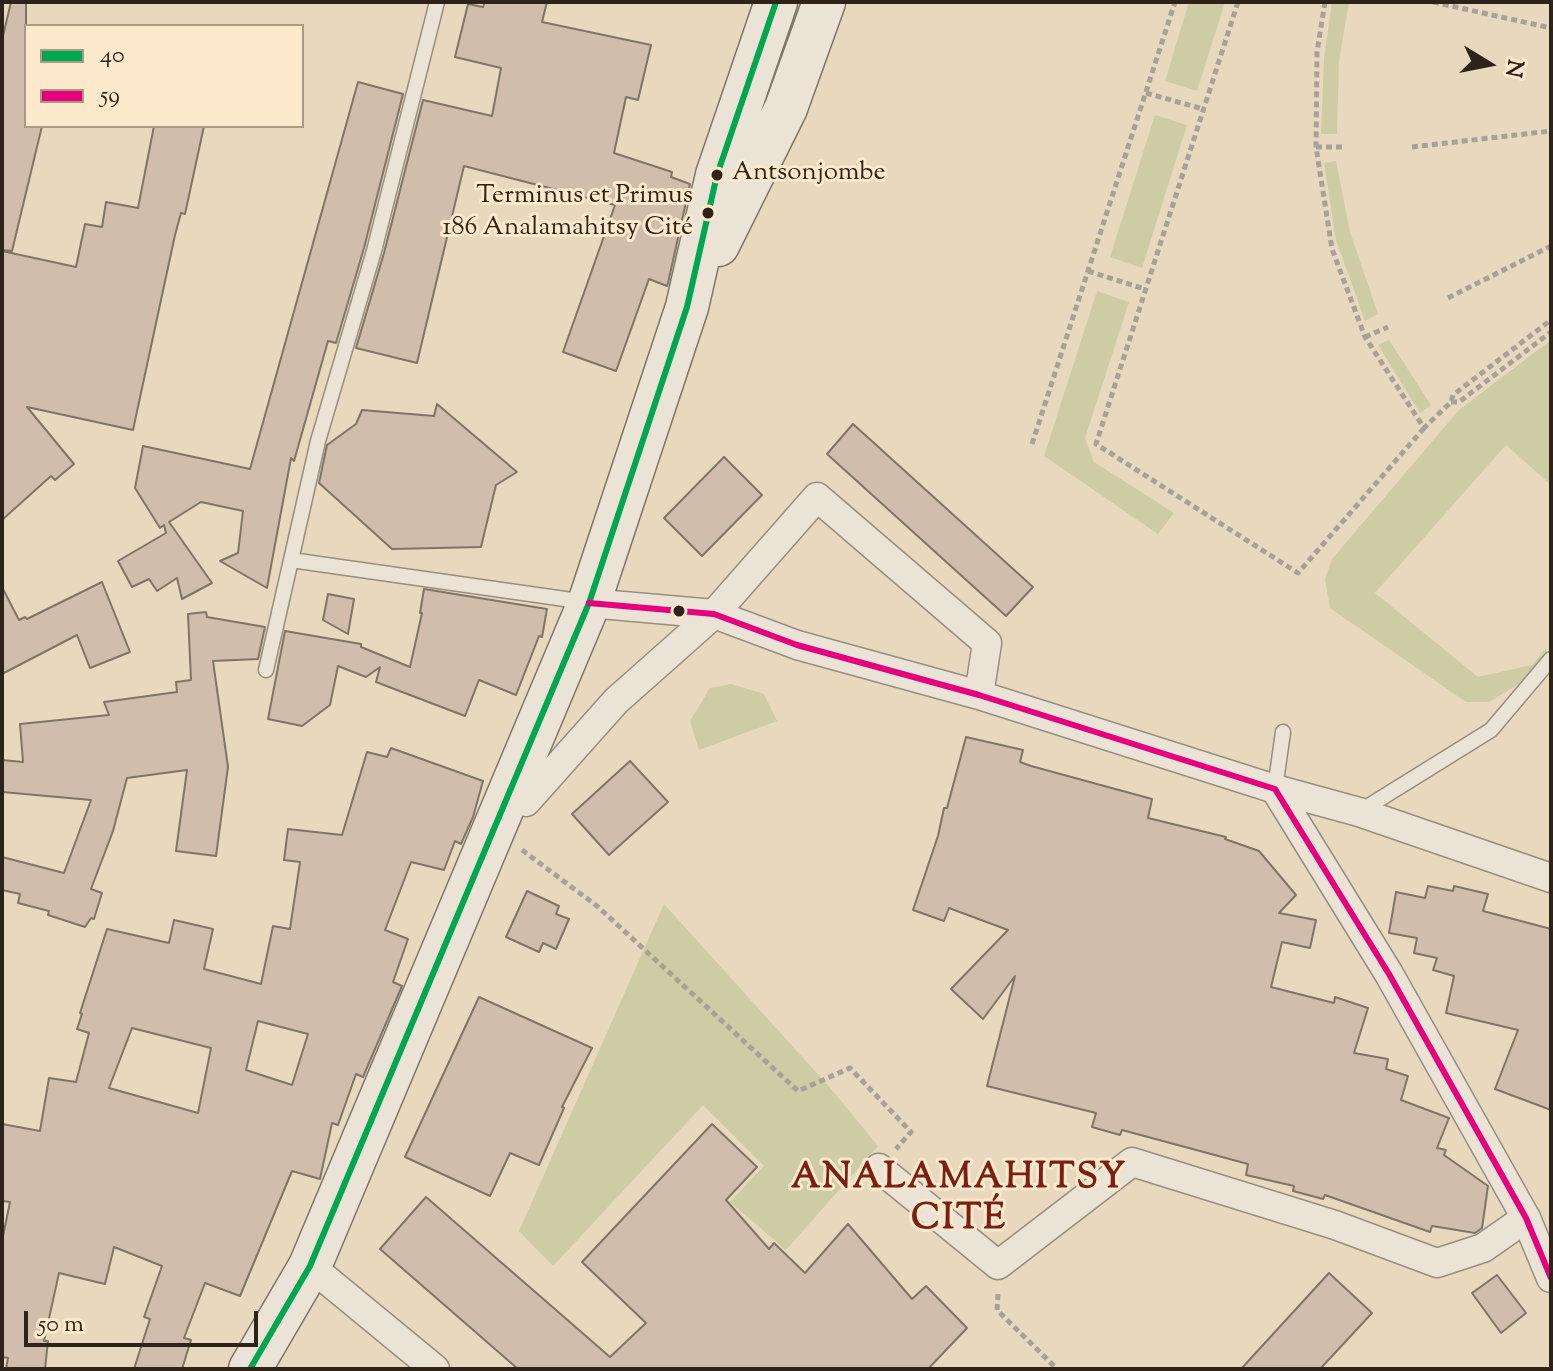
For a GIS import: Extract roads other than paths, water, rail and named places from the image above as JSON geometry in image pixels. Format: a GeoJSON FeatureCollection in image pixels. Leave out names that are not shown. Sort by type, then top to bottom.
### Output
{"type":"FeatureCollection","features":[{"type":"Feature","properties":{"kind":"main road"},"geometry":{"type":"LineString","coordinates":[[250,1369],[310,1266],[589,603],[687,307],[717,175],[776,2]]}},
{"type":"Feature","properties":{"kind":"main road"},"geometry":{"type":"LineString","coordinates":[[687,307],[786,108],[824,2]]}},
{"type":"Feature","properties":{"kind":"street"},"geometry":{"type":"LineString","coordinates":[[501,810],[526,802],[616,701],[714,614],[817,497],[987,643],[979,695]]}},
{"type":"Feature","properties":{"kind":"street"},"geometry":{"type":"LineString","coordinates":[[589,603],[714,614],[797,645],[979,695],[1275,789],[1359,812],[1551,878]]}},
{"type":"Feature","properties":{"kind":"street"},"geometry":{"type":"LineString","coordinates":[[1275,789],[1389,974],[1526,1218],[1551,1278]]}},
{"type":"Feature","properties":{"kind":"street"},"geometry":{"type":"LineString","coordinates":[[879,1168],[998,1265],[1132,1162],[1335,1225],[1437,1263],[1483,1248],[1526,1218]]}},
{"type":"Feature","properties":{"kind":"street"},"geometry":{"type":"LineString","coordinates":[[310,1266],[435,1369]]}},
{"type":"Feature","properties":{"kind":"lane"},"geometry":{"type":"LineString","coordinates":[[266,670],[318,441],[374,251],[437,2]]}},
{"type":"Feature","properties":{"kind":"lane"},"geometry":{"type":"LineString","coordinates":[[291,560],[589,603]]}},
{"type":"Feature","properties":{"kind":"lane"},"geometry":{"type":"LineString","coordinates":[[1359,812],[1491,730],[1551,659]]}},
{"type":"Feature","properties":{"kind":"lane"},"geometry":{"type":"LineString","coordinates":[[1275,789],[1283,732]]}},
{"type":"Feature","properties":{"kind":"place","name":"Antsonjombe"},"geometry":{"type":"Point","coordinates":[717,175]}},
{"type":"Feature","properties":{"kind":"place","name":"Terminus et Primus 186 Analamahitsy Cité"},"geometry":{"type":"Point","coordinates":[708,213]}},
{"type":"Feature","properties":{"kind":"district","name":"ANALAMAHITSY CITÉ"},"geometry":{"type":"Point","coordinates":[959,1202]}}]}
